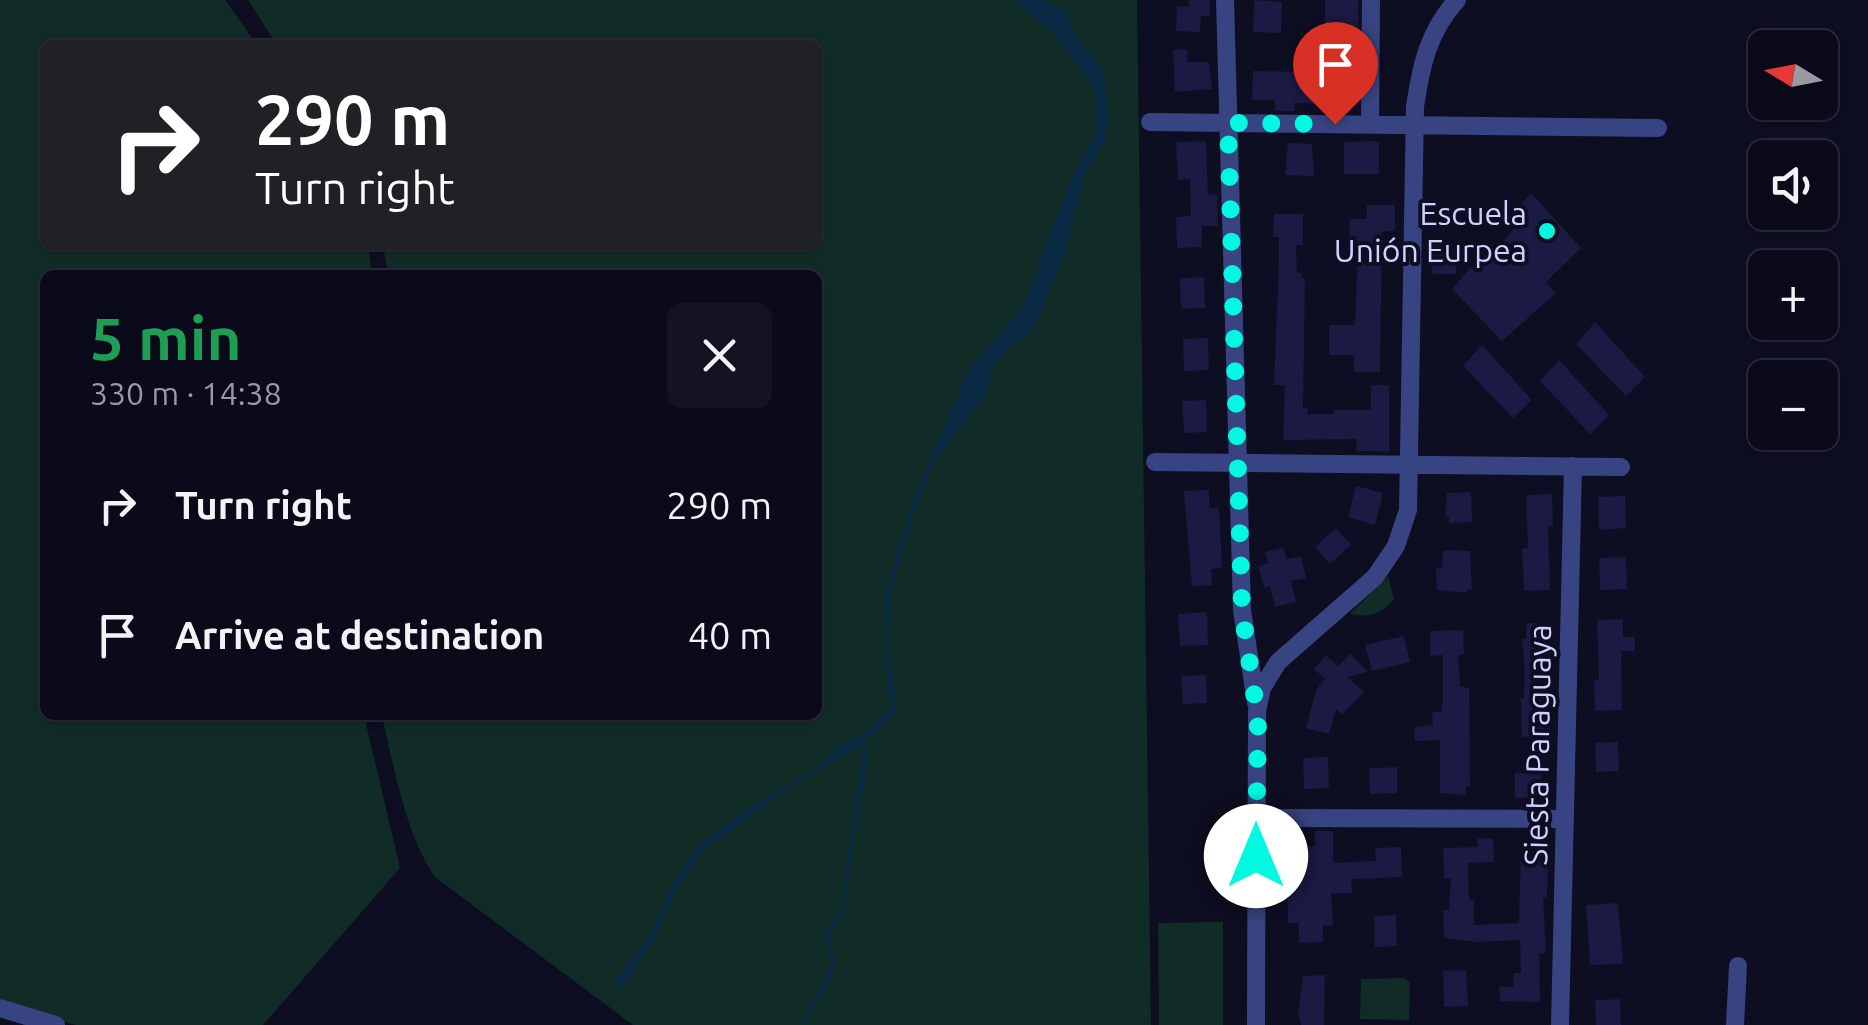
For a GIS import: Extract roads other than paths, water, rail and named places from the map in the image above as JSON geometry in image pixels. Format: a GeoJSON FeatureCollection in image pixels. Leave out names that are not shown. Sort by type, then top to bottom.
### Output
{"type":"FeatureCollection","features":[{"type":"Feature","properties":{"kind":"street"},"geometry":{"type":"LineString","coordinates":[[1225,0],[1242,610],[1257,711],[1256,1025]]}},
{"type":"Feature","properties":{"kind":"street"},"geometry":{"type":"LineString","coordinates":[[1370,124],[1371,0]]}},
{"type":"Feature","properties":{"kind":"street"},"geometry":{"type":"LineString","coordinates":[[1257,711],[1262,688],[1278,662],[1376,577],[1396,546],[1408,510],[1414,125],[1421,65],[1435,27],[1457,0]]}},
{"type":"Feature","properties":{"kind":"street"},"geometry":{"type":"LineString","coordinates":[[1150,122],[1658,128]]}},
{"type":"Feature","properties":{"kind":"street"},"geometry":{"type":"LineString","coordinates":[[1155,462],[1621,467]]}},
{"type":"Feature","properties":{"kind":"street","name":"Siesta Paraguaya"},"geometry":{"type":"LineString","coordinates":[[1560,1025],[1573,466]]}},
{"type":"Feature","properties":{"kind":"street"},"geometry":{"type":"LineString","coordinates":[[1257,818],[1565,819]]}},
{"type":"Feature","properties":{"kind":"street"},"geometry":{"type":"LineString","coordinates":[[1735,1025],[1738,966]]}},
{"type":"Feature","properties":{"kind":"street"},"geometry":{"type":"LineString","coordinates":[[0,1008],[56,1025]]}},
{"type":"Feature","properties":{"kind":"water"},"geometry":{"type":"Polygon","coordinates":[[[1016,0],[1041,0],[1065,8],[1075,35],[1099,62],[1105,77],[1109,116],[1105,141],[1085,174],[1064,256],[1038,319],[1027,337],[1011,345],[993,366],[985,395],[932,465],[913,516],[891,591],[889,652],[898,709],[864,743],[867,771],[844,911],[828,937],[835,962],[831,976],[802,1025],[831,966],[823,934],[841,908],[863,750],[859,745],[782,793],[705,849],[674,894],[652,944],[621,987],[614,981],[650,936],[673,882],[698,846],[746,810],[812,771],[847,741],[864,734],[892,704],[887,688],[884,598],[913,499],[970,367],[1022,309],[1068,186],[1095,135],[1097,98],[1088,78],[1045,24],[1021,9],[1016,0]]]}},
{"type":"Feature","properties":{"kind":"place","name":"Escuela Unión Eurpea"},"geometry":{"type":"Point","coordinates":[1547,231]}}]}
